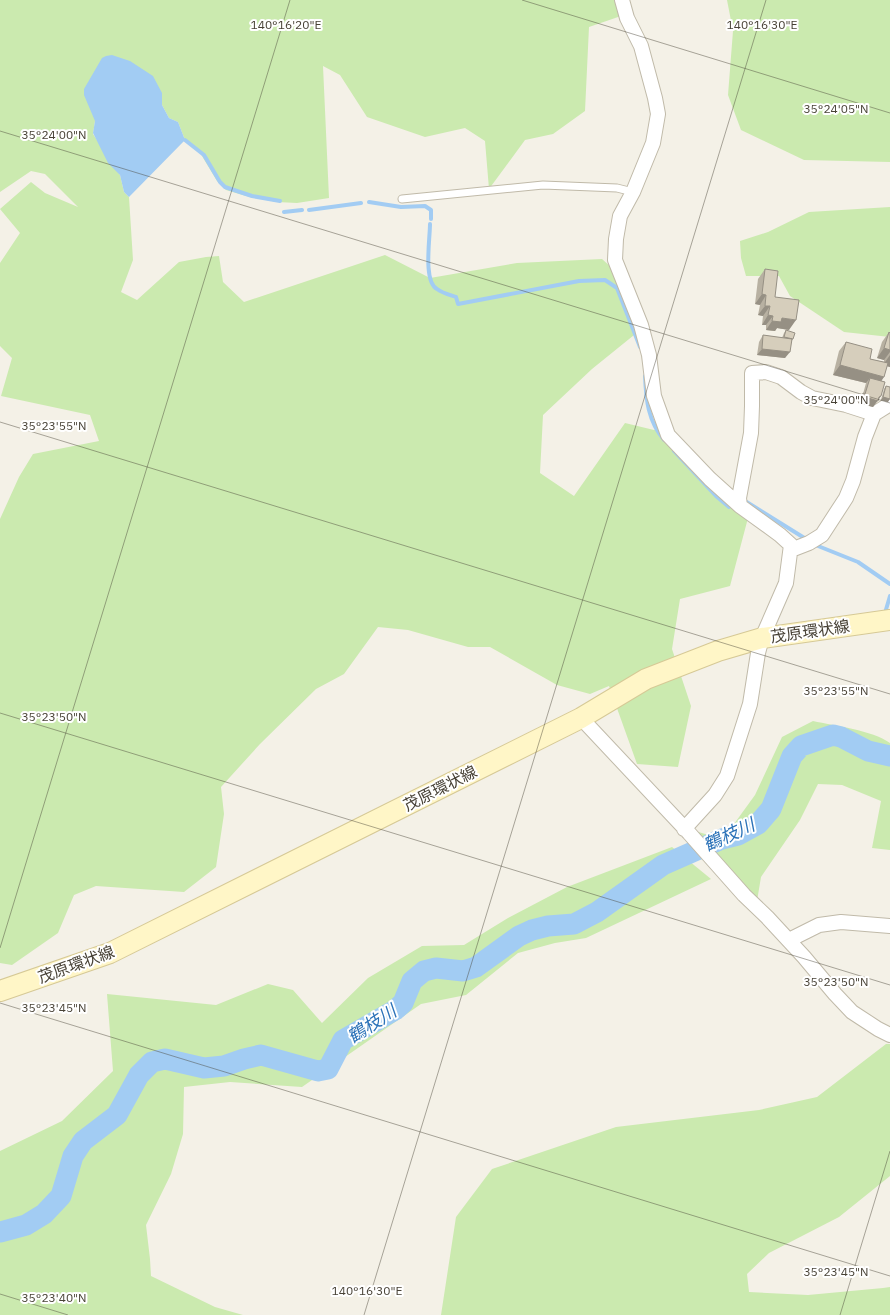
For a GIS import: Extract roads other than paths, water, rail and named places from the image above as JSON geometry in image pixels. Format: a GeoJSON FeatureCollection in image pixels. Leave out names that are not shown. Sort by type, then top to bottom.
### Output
{"type":"FeatureCollection","features":[{"type":"Feature","properties":{"kind":"main road","name":"茂原環状線"},"geometry":{"type":"LineString","coordinates":[[0,991],[110,953],[581,718],[646,679],[718,651],[762,638],[890,620]]}},
{"type":"Feature","properties":{"kind":"street"},"geometry":{"type":"LineString","coordinates":[[622,0],[627,18],[640,46],[658,114],[653,143],[633,192],[620,216],[615,260],[641,325],[649,355],[654,396],[668,435],[710,479],[740,506],[792,545],[786,582],[762,638],[750,704],[734,758],[727,776],[715,795],[687,831]]}},
{"type":"Feature","properties":{"kind":"street"},"geometry":{"type":"LineString","coordinates":[[740,506],[739,498],[751,433],[752,373],[766,372],[781,377],[812,398],[874,414]]}},
{"type":"Feature","properties":{"kind":"street"},"geometry":{"type":"LineString","coordinates":[[790,550],[822,535],[846,498],[874,414],[890,404]]}},
{"type":"Feature","properties":{"kind":"street"},"geometry":{"type":"LineString","coordinates":[[581,718],[744,895],[789,940],[852,1012],[890,1035]]}},
{"type":"Feature","properties":{"kind":"street"},"geometry":{"type":"LineString","coordinates":[[789,940],[819,925],[841,922],[890,926]]}},
{"type":"Feature","properties":{"kind":"lane"},"geometry":{"type":"LineString","coordinates":[[402,199],[543,185],[617,188],[633,192]]}},
{"type":"Feature","properties":{"kind":"water"},"geometry":{"type":"Polygon","coordinates":[[[112,55],[130,61],[153,76],[162,93],[162,105],[169,118],[178,122],[185,140],[129,197],[124,192],[120,175],[108,163],[93,133],[95,121],[84,95],[84,89],[102,58],[112,55]]]}},
{"type":"Feature","properties":{"kind":"waterway"},"geometry":{"type":"LineString","coordinates":[[185,140],[204,155],[225,187],[252,196],[280,201]]}},
{"type":"Feature","properties":{"kind":"waterway"},"geometry":{"type":"LineString","coordinates":[[369,202],[401,207],[425,206],[431,210],[431,219]]}},
{"type":"Feature","properties":{"kind":"waterway"},"geometry":{"type":"LineString","coordinates":[[309,210],[361,203]]}},
{"type":"Feature","properties":{"kind":"waterway"},"geometry":{"type":"LineString","coordinates":[[284,212],[302,210]]}},
{"type":"Feature","properties":{"kind":"waterway"},"geometry":{"type":"LineString","coordinates":[[430,224],[428,259],[430,278],[437,289],[456,297],[458,304],[579,281],[605,280],[617,288],[640,347]]}},
{"type":"Feature","properties":{"kind":"waterway"},"geometry":{"type":"LineString","coordinates":[[645,376],[651,418],[664,440]]}},
{"type":"Feature","properties":{"kind":"waterway"},"geometry":{"type":"LineString","coordinates":[[674,451],[716,496],[729,507]]}},
{"type":"Feature","properties":{"kind":"waterway"},"geometry":{"type":"LineString","coordinates":[[745,501],[806,539]]}},
{"type":"Feature","properties":{"kind":"waterway"},"geometry":{"type":"LineString","coordinates":[[818,546],[858,562],[890,584]]}},
{"type":"Feature","properties":{"kind":"waterway"},"geometry":{"type":"LineString","coordinates":[[885,613],[890,596]]}},
{"type":"Feature","properties":{"kind":"waterway","name":"鶴枝川"},"geometry":{"type":"LineString","coordinates":[[0,1232],[26,1225],[44,1214],[61,1196],[73,1156],[83,1141],[117,1115],[139,1075],[152,1062],[165,1059],[204,1068],[224,1066],[261,1055],[318,1071],[328,1069],[343,1040],[395,1010],[403,1003],[412,981],[424,971],[436,968],[463,971],[476,967],[519,936],[532,930],[548,926],[574,924],[597,912],[663,865],[722,839],[738,835],[758,824],[771,809],[792,756],[801,746],[833,735],[841,737],[868,751],[890,756]]}}]}
